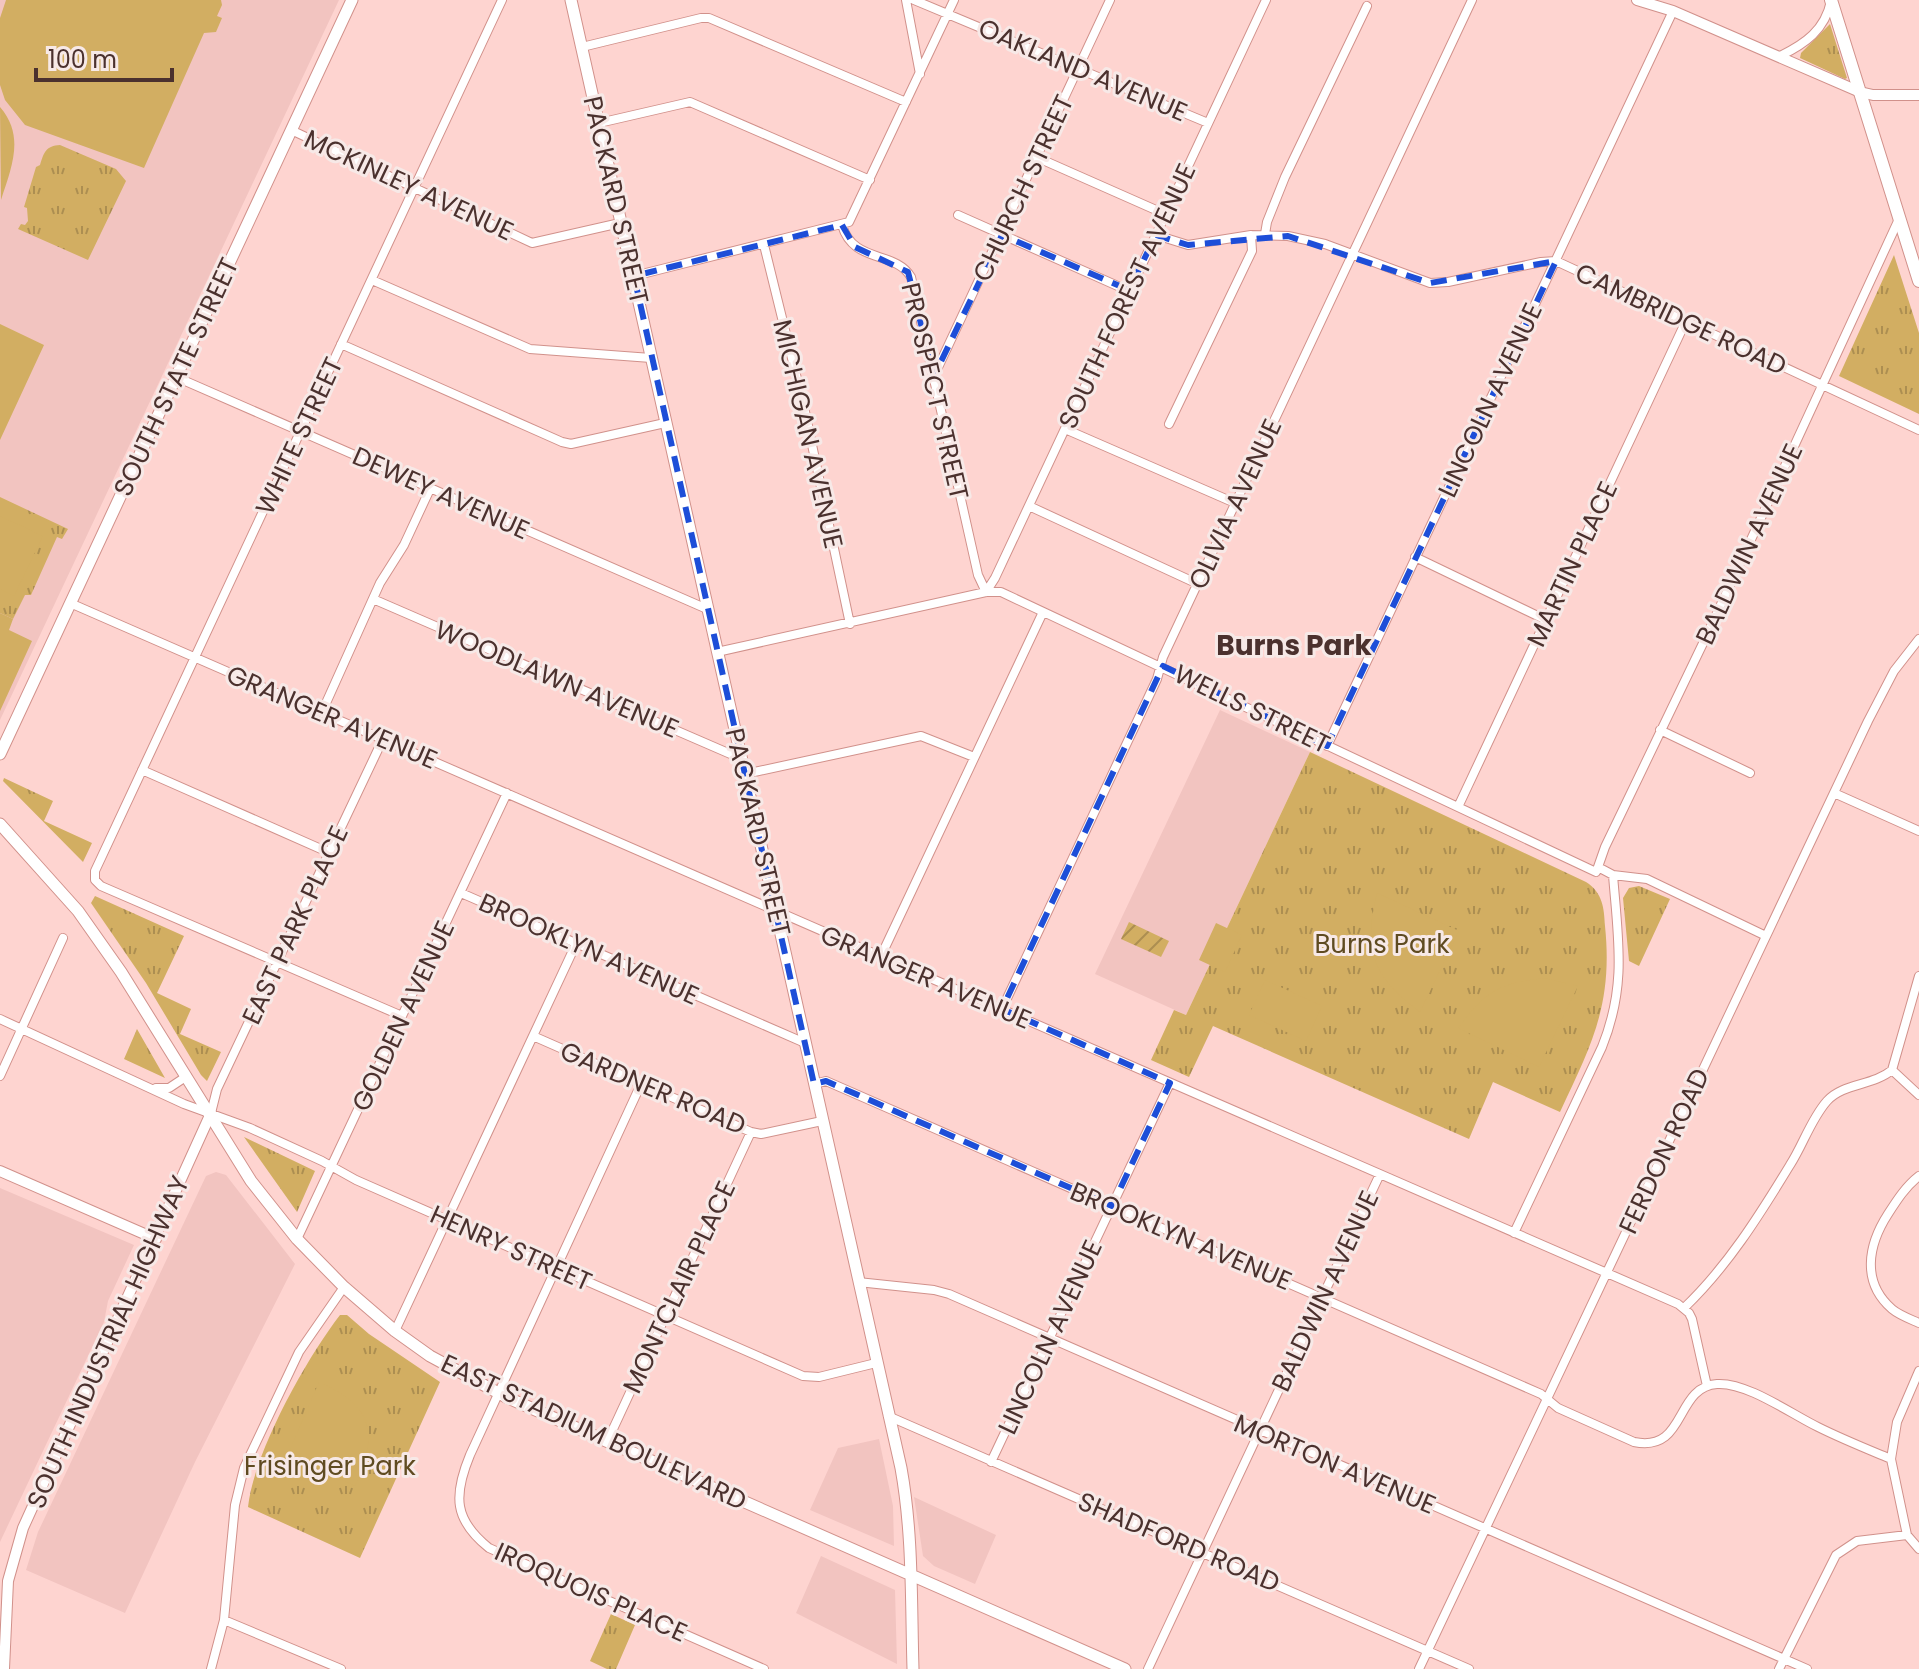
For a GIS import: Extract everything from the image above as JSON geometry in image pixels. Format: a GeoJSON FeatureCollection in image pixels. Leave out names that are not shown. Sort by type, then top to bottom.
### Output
{"type":"FeatureCollection","features":[{"type":"Feature","properties":{"kind":"main road","name":"SOUTH STATE STREET"},"geometry":{"type":"LineString","coordinates":[[0,754],[352,0]]}},
{"type":"Feature","properties":{"kind":"main road","name":"PACKARD STREET"},"geometry":{"type":"LineString","coordinates":[[571,0],[905,1491],[913,1669]]}},
{"type":"Feature","properties":{"kind":"main road"},"geometry":{"type":"LineString","coordinates":[[1831,0],[1919,281]]}},
{"type":"Feature","properties":{"kind":"main road","name":"EAST STADIUM BOULEVARD"},"geometry":{"type":"LineString","coordinates":[[0,824],[78,911],[121,972],[251,1181],[297,1239],[344,1287],[395,1331],[430,1356],[498,1393],[1125,1669]]}},
{"type":"Feature","properties":{"kind":"street","name":"WHITE STREET"},"geometry":{"type":"LineString","coordinates":[[278,962],[101,886],[95,880],[95,871],[502,0]]}},
{"type":"Feature","properties":{"kind":"street"},"geometry":{"type":"LineString","coordinates":[[906,0],[920,74]]}},
{"type":"Feature","properties":{"kind":"street","name":"OAKLAND AVENUE"},"geometry":{"type":"LineString","coordinates":[[914,0],[1208,123]]}},
{"type":"Feature","properties":{"kind":"street"},"geometry":{"type":"LineString","coordinates":[[634,276],[842,225],[852,219],[954,0]]}},
{"type":"Feature","properties":{"kind":"street","name":"CHURCH STREET"},"geometry":{"type":"LineString","coordinates":[[934,376],[1110,0]]}},
{"type":"Feature","properties":{"kind":"street","name":"SOUTH FOREST AVENUE"},"geometry":{"type":"LineString","coordinates":[[986,592],[1266,0]]}},
{"type":"Feature","properties":{"kind":"street","name":"OLIVIA AVENUE"},"geometry":{"type":"LineString","coordinates":[[1002,1009],[1157,679],[1235,503],[1472,0]]}},
{"type":"Feature","properties":{"kind":"street"},"geometry":{"type":"LineString","coordinates":[[1637,0],[1673,11],[1860,92],[1919,95]]}},
{"type":"Feature","properties":{"kind":"street"},"geometry":{"type":"LineString","coordinates":[[1780,56],[1816,33],[1827,16],[1831,0]]}},
{"type":"Feature","properties":{"kind":"street"},"geometry":{"type":"LineString","coordinates":[[1265,234],[1285,177],[1367,6]]}},
{"type":"Feature","properties":{"kind":"street","name":"LINCOLN AVENUE"},"geometry":{"type":"LineString","coordinates":[[1327,746],[1673,11]]}},
{"type":"Feature","properties":{"kind":"street"},"geometry":{"type":"LineString","coordinates":[[582,47],[709,18],[906,102]]}},
{"type":"Feature","properties":{"kind":"street"},"geometry":{"type":"LineString","coordinates":[[599,123],[690,102],[870,180]]}},
{"type":"Feature","properties":{"kind":"street","name":"MCKINLEY AVENUE"},"geometry":{"type":"LineString","coordinates":[[291,130],[532,243],[620,223]]}},
{"type":"Feature","properties":{"kind":"street"},"geometry":{"type":"LineString","coordinates":[[1036,157],[1165,214]]}},
{"type":"Feature","properties":{"kind":"street"},"geometry":{"type":"LineString","coordinates":[[958,215],[1129,291]]}},
{"type":"Feature","properties":{"kind":"street","name":"BALDWIN AVENUE"},"geometry":{"type":"LineString","coordinates":[[1598,867],[1899,219]]}},
{"type":"Feature","properties":{"kind":"street","name":"PROSPECT STREET"},"geometry":{"type":"LineString","coordinates":[[842,225],[848,241],[855,247],[908,272],[978,575],[986,592]]}},
{"type":"Feature","properties":{"kind":"street","name":"CAMBRIDGE ROAD"},"geometry":{"type":"LineString","coordinates":[[1156,235],[1188,245],[1265,234],[1310,240],[1430,283],[1556,261],[1919,430]]}},
{"type":"Feature","properties":{"kind":"street"},"geometry":{"type":"LineString","coordinates":[[1169,424],[1252,251],[1251,235]]}},
{"type":"Feature","properties":{"kind":"street","name":"MICHIGAN AVENUE"},"geometry":{"type":"LineString","coordinates":[[764,245],[804,407],[850,624]]}},
{"type":"Feature","properties":{"kind":"street"},"geometry":{"type":"LineString","coordinates":[[372,280],[530,349],[651,358]]}},
{"type":"Feature","properties":{"kind":"street","name":"MARTIN PLACE"},"geometry":{"type":"LineString","coordinates":[[1458,807],[1686,321]]}},
{"type":"Feature","properties":{"kind":"street"},"geometry":{"type":"LineString","coordinates":[[341,344],[562,442],[571,444],[665,423]]}},
{"type":"Feature","properties":{"kind":"street","name":"DEWEY AVENUE"},"geometry":{"type":"LineString","coordinates":[[176,377],[707,609]]}},
{"type":"Feature","properties":{"kind":"street"},"geometry":{"type":"LineString","coordinates":[[1065,429],[1235,503]]}},
{"type":"Feature","properties":{"kind":"street"},"geometry":{"type":"LineString","coordinates":[[322,712],[373,599],[404,545],[430,489]]}},
{"type":"Feature","properties":{"kind":"street"},"geometry":{"type":"LineString","coordinates":[[1029,506],[1198,584]]}},
{"type":"Feature","properties":{"kind":"street"},"geometry":{"type":"LineString","coordinates":[[1415,557],[1546,620]]}},
{"type":"Feature","properties":{"kind":"street","name":"WELLS STREET"},"geometry":{"type":"LineString","coordinates":[[717,652],[986,592],[1001,592],[1596,872],[1598,867],[1613,875],[1647,879],[1766,936]]}},
{"type":"Feature","properties":{"kind":"street","name":"WOODLAWN AVENUE"},"geometry":{"type":"LineString","coordinates":[[373,599],[742,759]]}},
{"type":"Feature","properties":{"kind":"street","name":"GRANGER AVENUE"},"geometry":{"type":"LineString","coordinates":[[70,603],[1684,1308]]}},
{"type":"Feature","properties":{"kind":"street"},"geometry":{"type":"LineString","coordinates":[[881,956],[1043,612]]}},
{"type":"Feature","properties":{"kind":"street","name":"FERDON ROAD"},"geometry":{"type":"LineString","coordinates":[[1419,1669],[1884,688],[1919,639]]}},
{"type":"Feature","properties":{"kind":"street"},"geometry":{"type":"LineString","coordinates":[[1660,730],[1750,773]]}},
{"type":"Feature","properties":{"kind":"street"},"geometry":{"type":"LineString","coordinates":[[745,774],[921,736],[974,757]]}},
{"type":"Feature","properties":{"kind":"street","name":"EAST PARK PLACE"},"geometry":{"type":"LineString","coordinates":[[211,1113],[215,1093],[383,739]]}},
{"type":"Feature","properties":{"kind":"street"},"geometry":{"type":"LineString","coordinates":[[142,770],[330,853]]}},
{"type":"Feature","properties":{"kind":"street","name":"GOLDEN AVENUE"},"geometry":{"type":"LineString","coordinates":[[297,1239],[507,793]]}},
{"type":"Feature","properties":{"kind":"street"},"geometry":{"type":"LineString","coordinates":[[1834,793],[1919,831]]}},
{"type":"Feature","properties":{"kind":"street"},"geometry":{"type":"LineString","coordinates":[[1514,1233],[1613,1019],[1620,965],[1613,875]]}},
{"type":"Feature","properties":{"kind":"street","name":"BROOKLYN AVENUE"},"geometry":{"type":"LineString","coordinates":[[461,893],[805,1043]]}},
{"type":"Feature","properties":{"kind":"street"},"geometry":{"type":"LineString","coordinates":[[0,1076],[63,938]]}},
{"type":"Feature","properties":{"kind":"street"},"geometry":{"type":"LineString","coordinates":[[395,1331],[576,944]]}},
{"type":"Feature","properties":{"kind":"street"},"geometry":{"type":"LineString","coordinates":[[278,962],[402,1016]]}},
{"type":"Feature","properties":{"kind":"street"},"geometry":{"type":"LineString","coordinates":[[1891,1459],[1738,1387],[1707,1386],[1692,1319],[1684,1308],[1728,1259],[1791,1165],[1825,1103],[1837,1092],[1882,1078],[1892,1070],[1919,976]]}},
{"type":"Feature","properties":{"kind":"street","name":"HENRY STREET"},"geometry":{"type":"LineString","coordinates":[[0,1019],[250,1128],[356,1180],[810,1378],[876,1363]]}},
{"type":"Feature","properties":{"kind":"street","name":"GARDNER ROAD"},"geometry":{"type":"LineString","coordinates":[[533,1036],[751,1132],[761,1134],[822,1121]]}},
{"type":"Feature","properties":{"kind":"street"},"geometry":{"type":"LineString","coordinates":[[1892,1070],[1919,1095]]}},
{"type":"Feature","properties":{"kind":"street"},"geometry":{"type":"LineString","coordinates":[[151,1087],[169,1088],[187,1076]]}},
{"type":"Feature","properties":{"kind":"street","name":"BROOKLYN AVENUE"},"geometry":{"type":"LineString","coordinates":[[814,1084],[826,1081],[1323,1297],[1541,1394],[1558,1408],[1634,1442],[1646,1445],[1669,1435],[1690,1400],[1707,1386]]}},
{"type":"Feature","properties":{"kind":"street","name":"LINCOLN AVENUE"},"geometry":{"type":"LineString","coordinates":[[991,1462],[1170,1083]]}},
{"type":"Feature","properties":{"kind":"street","name":"IROQUOIS PLACE"},"geometry":{"type":"LineString","coordinates":[[641,1084],[470,1455],[459,1487],[464,1521],[474,1536],[507,1557],[764,1669]]}},
{"type":"Feature","properties":{"kind":"street","name":"SOUTH INDUSTRIAL HIGHWAY"},"geometry":{"type":"LineString","coordinates":[[4,1669],[8,1581],[23,1528],[211,1113]]}},
{"type":"Feature","properties":{"kind":"street","name":"MONTCLAIR PLACE"},"geometry":{"type":"LineString","coordinates":[[607,1442],[751,1132]]}},
{"type":"Feature","properties":{"kind":"street"},"geometry":{"type":"LineString","coordinates":[[0,1171],[156,1239]]}},
{"type":"Feature","properties":{"kind":"street","name":"BALDWIN AVENUE"},"geometry":{"type":"LineString","coordinates":[[1148,1669],[1380,1174]]}},
{"type":"Feature","properties":{"kind":"street"},"geometry":{"type":"LineString","coordinates":[[1919,1176],[1901,1194],[1882,1223],[1869,1261],[1869,1275],[1877,1292],[1893,1310],[1919,1323]]}},
{"type":"Feature","properties":{"kind":"street","name":"MORTON AVENUE"},"geometry":{"type":"LineString","coordinates":[[858,1282],[949,1294],[1807,1669]]}},
{"type":"Feature","properties":{"kind":"street"},"geometry":{"type":"LineString","coordinates":[[211,1669],[224,1620],[235,1505],[244,1468],[299,1352],[344,1287]]}},
{"type":"Feature","properties":{"kind":"street"},"geometry":{"type":"LineString","coordinates":[[1919,1371],[1897,1422],[1891,1459],[1907,1535],[1919,1549]]}},
{"type":"Feature","properties":{"kind":"street","name":"SHADFORD ROAD"},"geometry":{"type":"LineString","coordinates":[[888,1416],[1469,1669]]}},
{"type":"Feature","properties":{"kind":"street"},"geometry":{"type":"LineString","coordinates":[[1779,1669],[1836,1555],[1857,1541],[1907,1535]]}},
{"type":"Feature","properties":{"kind":"street"},"geometry":{"type":"LineString","coordinates":[[224,1620],[341,1669]]}},
{"type":"Feature","properties":{"kind":"highlighted area"},"geometry":{"type":"Polygon","coordinates":[[[842,225],[855,247],[908,272],[934,376],[1002,235],[1129,290],[1156,235],[1188,245],[1288,236],[1430,283],[1556,261],[1327,746],[1163,666],[1002,1009],[1170,1083],[1112,1206],[826,1081],[814,1084],[634,276],[842,225]]]}},
{"type":"Feature","properties":{"kind":"shaded area"},"geometry":{"type":"Polygon","coordinates":[[[0,0],[339,0],[0,720],[0,0]]]}},
{"type":"Feature","properties":{"kind":"shaded area"},"geometry":{"type":"Polygon","coordinates":[[[1220,710],[1310,752],[1186,1015],[1095,974],[1220,710]]]}},
{"type":"Feature","properties":{"kind":"shaded area"},"geometry":{"type":"Polygon","coordinates":[[[216,1172],[226,1175],[295,1264],[195,1462],[125,1613],[26,1570],[38,1532],[206,1176],[216,1172]]]}},
{"type":"Feature","properties":{"kind":"shaded area"},"geometry":{"type":"Polygon","coordinates":[[[0,1188],[134,1245],[108,1301],[104,1322],[0,1542],[0,1188]]]}},
{"type":"Feature","properties":{"kind":"shaded area"},"geometry":{"type":"Polygon","coordinates":[[[879,1439],[893,1506],[894,1546],[810,1510],[838,1448],[879,1439]]]}},
{"type":"Feature","properties":{"kind":"shaded area"},"geometry":{"type":"Polygon","coordinates":[[[914,1497],[996,1535],[975,1584],[934,1566],[923,1556],[914,1497]]]}},
{"type":"Feature","properties":{"kind":"shaded area"},"geometry":{"type":"Polygon","coordinates":[[[821,1556],[895,1590],[897,1664],[796,1613],[821,1556]]]}},
{"type":"Feature","properties":{"kind":"green space"},"geometry":{"type":"Polygon","coordinates":[[[6,0],[221,0],[217,16],[222,18],[216,32],[204,33],[144,168],[25,125],[5,100],[0,85],[0,18],[6,0]]]}},
{"type":"Feature","properties":{"kind":"green space"},"geometry":{"type":"Polygon","coordinates":[[[1830,24],[1845,79],[1800,58],[1801,53],[1830,24]]]}},
{"type":"Feature","properties":{"kind":"green space"},"geometry":{"type":"Polygon","coordinates":[[[0,107],[8,118],[14,140],[12,163],[1,200],[0,107]]]}},
{"type":"Feature","properties":{"kind":"green space"},"geometry":{"type":"Polygon","coordinates":[[[60,145],[116,169],[126,181],[88,260],[18,229],[28,221],[27,208],[24,207],[36,167],[49,148],[60,145]]]}},
{"type":"Feature","properties":{"kind":"green space"},"geometry":{"type":"Polygon","coordinates":[[[1894,255],[1919,333],[1919,414],[1839,376],[1894,255]]]}},
{"type":"Feature","properties":{"kind":"green space"},"geometry":{"type":"Polygon","coordinates":[[[0,324],[44,345],[0,440],[0,324]]]}},
{"type":"Feature","properties":{"kind":"green space"},"geometry":{"type":"Polygon","coordinates":[[[0,497],[68,529],[62,539],[57,537],[31,595],[25,595],[13,619],[0,613],[0,497]]]}},
{"type":"Feature","properties":{"kind":"green space"},"geometry":{"type":"Polygon","coordinates":[[[0,516],[43,536],[14,596],[0,589],[0,516]]]}},
{"type":"Feature","properties":{"kind":"green space"},"geometry":{"type":"Polygon","coordinates":[[[0,613],[13,619],[9,630],[32,641],[0,711],[0,613]]]}},
{"type":"Feature","properties":{"kind":"green space","name":"Burns Park"},"geometry":{"type":"Polygon","coordinates":[[[1310,752],[1586,882],[1596,891],[1603,907],[1607,954],[1603,1001],[1582,1065],[1560,1112],[1493,1082],[1469,1139],[1213,1026],[1189,1077],[1151,1060],[1174,1010],[1186,1015],[1310,752]]]}},
{"type":"Feature","properties":{"kind":"green space"},"geometry":{"type":"Polygon","coordinates":[[[4,778],[53,801],[44,821],[92,843],[83,862],[3,781],[4,778]]]}},
{"type":"Feature","properties":{"kind":"green space"},"geometry":{"type":"Polygon","coordinates":[[[1639,886],[1670,899],[1639,966],[1629,961],[1623,898],[1629,888],[1639,886]]]}},
{"type":"Feature","properties":{"kind":"green space"},"geometry":{"type":"Polygon","coordinates":[[[1377,893],[1459,931],[1420,1012],[1391,986],[1375,961],[1371,931],[1377,893]]]}},
{"type":"Feature","properties":{"kind":"green space"},"geometry":{"type":"Polygon","coordinates":[[[95,896],[184,936],[157,993],[191,1009],[180,1034],[221,1052],[207,1081],[146,983],[91,903],[95,896]]]}},
{"type":"Feature","properties":{"kind":"green space"},"geometry":{"type":"Polygon","coordinates":[[[1129,922],[1169,941],[1161,957],[1121,939],[1129,922]]]}},
{"type":"Feature","properties":{"kind":"green space"},"geometry":{"type":"Polygon","coordinates":[[[1216,923],[1242,935],[1225,972],[1199,960],[1216,923]]]}},
{"type":"Feature","properties":{"kind":"green space"},"geometry":{"type":"Polygon","coordinates":[[[1544,978],[1578,986],[1539,1067],[1458,1028],[1477,1005],[1494,991],[1515,983],[1544,978]]]}},
{"type":"Feature","properties":{"kind":"green space"},"geometry":{"type":"Polygon","coordinates":[[[1265,980],[1322,1006],[1306,1041],[1249,1015],[1265,980]]]}},
{"type":"Feature","properties":{"kind":"green space"},"geometry":{"type":"Polygon","coordinates":[[[137,1029],[165,1078],[124,1059],[137,1029]]]}},
{"type":"Feature","properties":{"kind":"green space"},"geometry":{"type":"Polygon","coordinates":[[[244,1137],[315,1171],[297,1212],[244,1137]]]}},
{"type":"Feature","properties":{"kind":"green space","name":"Frisinger Park"},"geometry":{"type":"Polygon","coordinates":[[[340,1315],[347,1315],[369,1334],[440,1382],[360,1558],[248,1507],[252,1485],[271,1434],[312,1356],[340,1315]]]}},
{"type":"Feature","properties":{"kind":"green space"},"geometry":{"type":"Polygon","coordinates":[[[319,1382],[351,1401],[367,1424],[367,1451],[355,1486],[288,1454],[319,1382]]]}},
{"type":"Feature","properties":{"kind":"green space"},"geometry":{"type":"Polygon","coordinates":[[[611,1614],[635,1625],[616,1669],[607,1669],[590,1661],[611,1614]]]}},
{"type":"Feature","properties":{"kind":"district","name":"Burns Park"},"geometry":{"type":"Point","coordinates":[1294,645]}}]}
